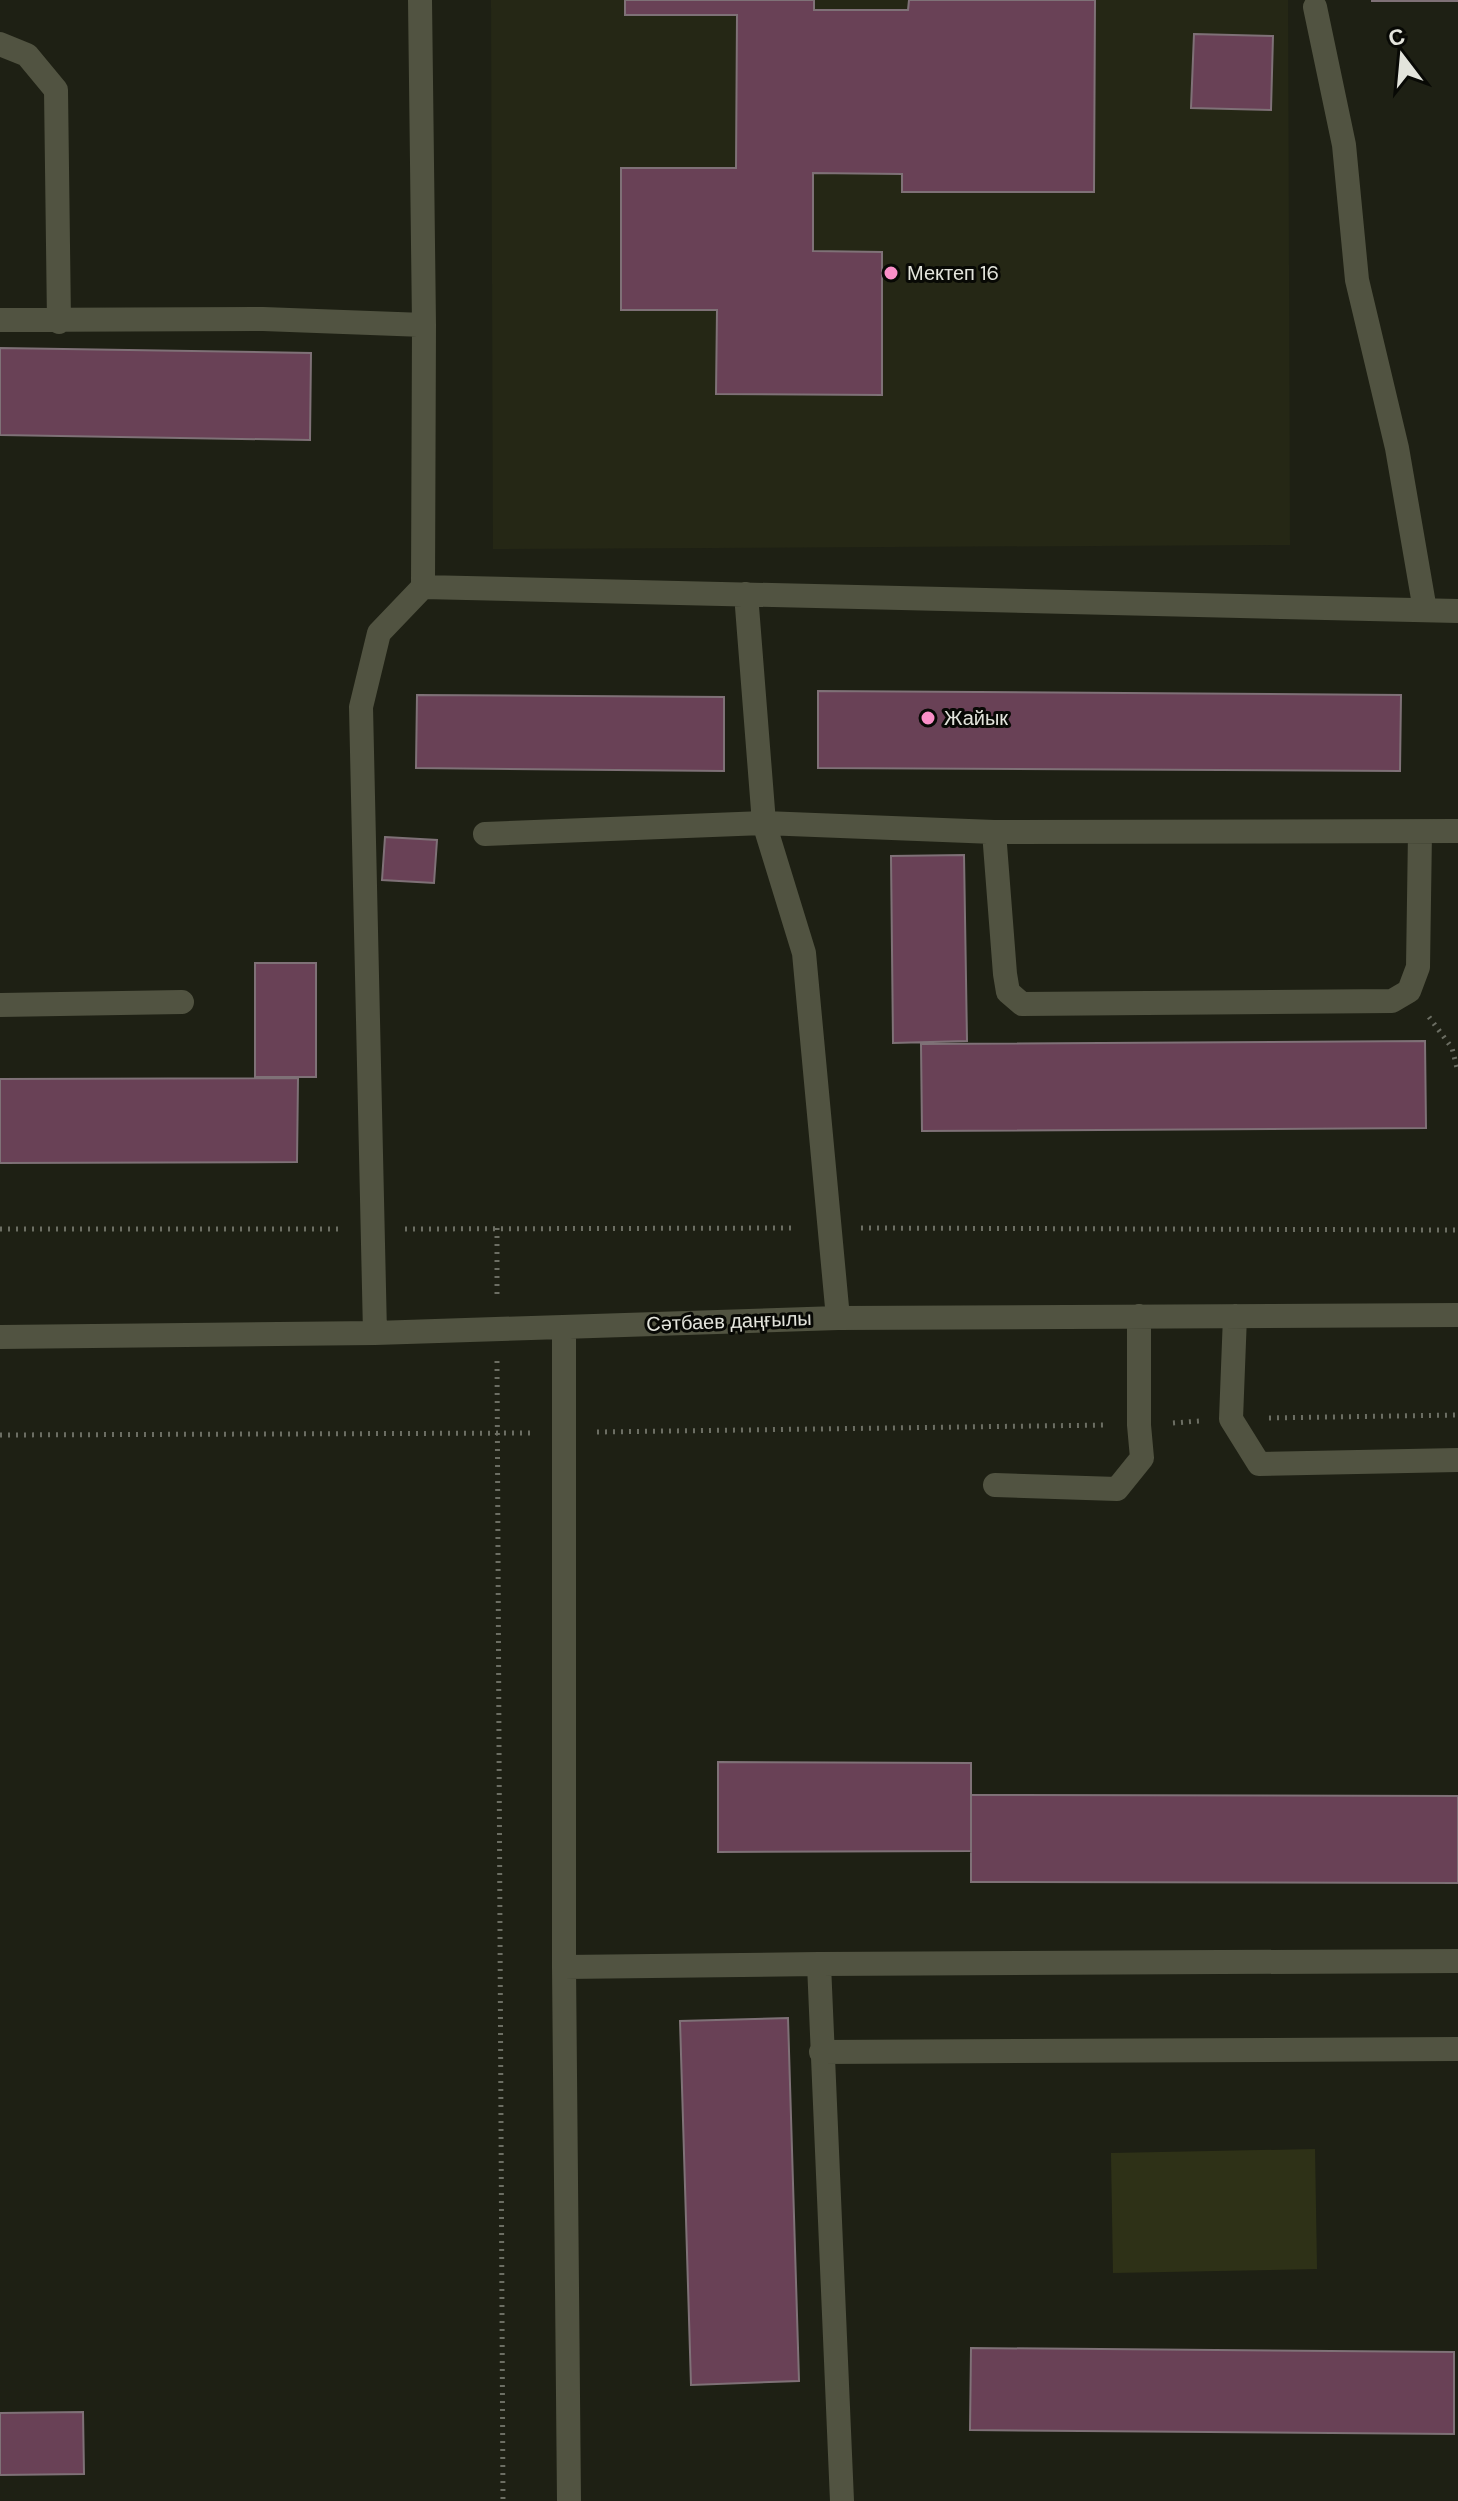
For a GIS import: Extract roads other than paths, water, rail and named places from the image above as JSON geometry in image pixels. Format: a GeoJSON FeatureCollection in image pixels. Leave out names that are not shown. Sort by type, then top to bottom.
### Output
{"type":"FeatureCollection","features":[{"type":"Feature","properties":{"kind":"street"},"geometry":{"type":"LineString","coordinates":[[375,1333],[361,707],[379,633],[423,587],[420,0]]}},
{"type":"Feature","properties":{"kind":"street"},"geometry":{"type":"LineString","coordinates":[[1315,7],[1344,145],[1357,280],[1397,448],[1425,610]]}},
{"type":"Feature","properties":{"kind":"street"},"geometry":{"type":"LineString","coordinates":[[0,44],[27,55],[56,90],[59,322]]}},
{"type":"Feature","properties":{"kind":"street"},"geometry":{"type":"LineString","coordinates":[[0,320],[263,319],[424,325]]}},
{"type":"Feature","properties":{"kind":"street"},"geometry":{"type":"LineString","coordinates":[[423,587],[1458,611]]}},
{"type":"Feature","properties":{"kind":"street"},"geometry":{"type":"LineString","coordinates":[[746,594],[764,823],[804,953],[838,1318]]}},
{"type":"Feature","properties":{"kind":"street"},"geometry":{"type":"LineString","coordinates":[[485,834],[764,823],[994,832],[1458,831]]}},
{"type":"Feature","properties":{"kind":"street"},"geometry":{"type":"LineString","coordinates":[[994,832],[1005,974],[1008,992],[1022,1004],[1392,1001],[1409,991],[1418,967],[1420,832]]}},
{"type":"Feature","properties":{"kind":"street"},"geometry":{"type":"LineString","coordinates":[[0,1005],[182,1002]]}},
{"type":"Feature","properties":{"kind":"street","name":"Сәтбаев даңғылы"},"geometry":{"type":"LineString","coordinates":[[0,1337],[375,1333],[838,1318],[1458,1315]]}},
{"type":"Feature","properties":{"kind":"street"},"geometry":{"type":"LineString","coordinates":[[995,1485],[1117,1489],[1142,1458],[1139,1316]]}},
{"type":"Feature","properties":{"kind":"street"},"geometry":{"type":"LineString","coordinates":[[1235,1316],[1231,1419],[1259,1464],[1458,1460]]}},
{"type":"Feature","properties":{"kind":"street"},"geometry":{"type":"LineString","coordinates":[[564,1327],[564,1967],[569,2501]]}},
{"type":"Feature","properties":{"kind":"street"},"geometry":{"type":"LineString","coordinates":[[564,1967],[1458,1961]]}},
{"type":"Feature","properties":{"kind":"street"},"geometry":{"type":"LineString","coordinates":[[819,1964],[842,2501]]}},
{"type":"Feature","properties":{"kind":"street"},"geometry":{"type":"LineString","coordinates":[[821,2052],[1458,2049]]}},
{"type":"Feature","properties":{"kind":"place","name":"Мектеп 16"},"geometry":{"type":"Point","coordinates":[891,273]}},
{"type":"Feature","properties":{"kind":"place","name":"Жайык"},"geometry":{"type":"Point","coordinates":[928,718]}}]}
